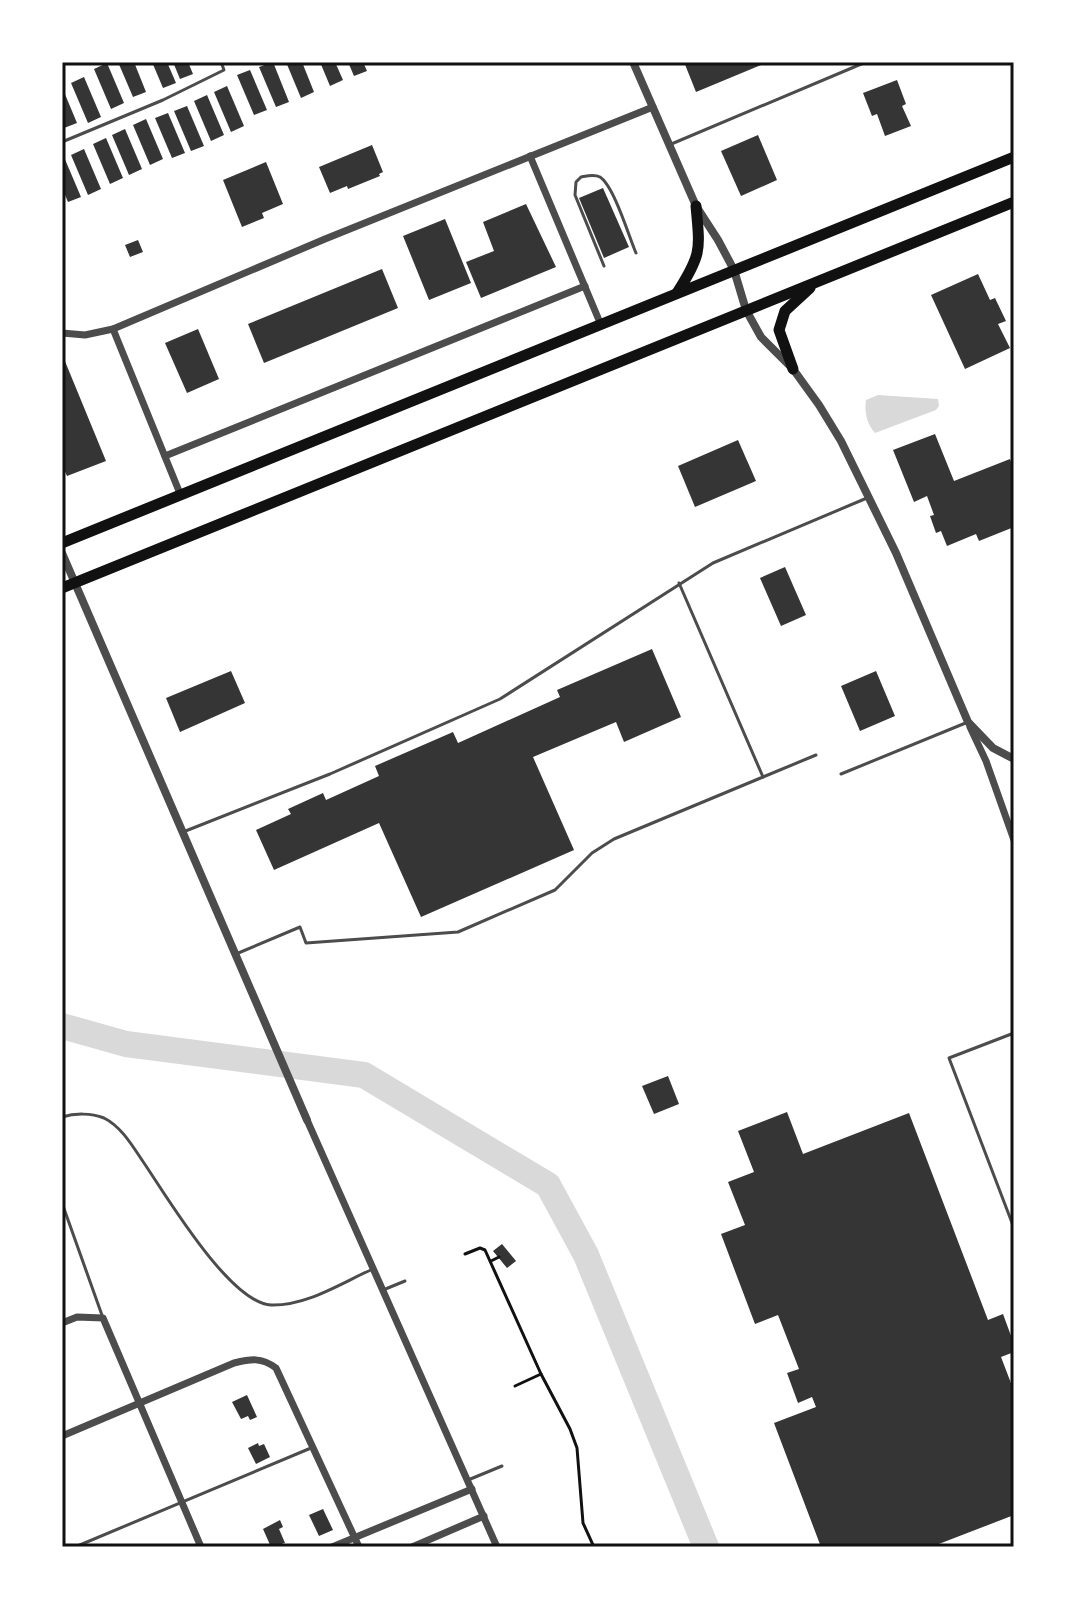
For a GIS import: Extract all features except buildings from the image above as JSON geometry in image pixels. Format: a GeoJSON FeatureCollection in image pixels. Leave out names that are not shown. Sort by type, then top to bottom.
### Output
{"type":"FeatureCollection","features":[{"type":"Feature","properties":{"kind":"main road"},"geometry":{"type":"LineString","coordinates":[[62,543],[1014,157]]}},
{"type":"Feature","properties":{"kind":"main road"},"geometry":{"type":"LineString","coordinates":[[62,588],[1014,202]]}},
{"type":"Feature","properties":{"kind":"main road"},"geometry":{"type":"LineString","coordinates":[[677,294],[700,248],[696,206]]}},
{"type":"Feature","properties":{"kind":"main road"},"geometry":{"type":"LineString","coordinates":[[793,369],[779,330],[785,311],[823,279]]}},
{"type":"Feature","properties":{"kind":"street"},"geometry":{"type":"LineString","coordinates":[[633,62],[696,206],[734,270],[746,310],[761,337],[793,369],[835,431],[896,553],[986,761],[1014,840]]}},
{"type":"Feature","properties":{"kind":"street"},"geometry":{"type":"LineString","coordinates":[[62,333],[85,335],[113,329],[323,239],[653,107]]}},
{"type":"Feature","properties":{"kind":"street"},"geometry":{"type":"LineString","coordinates":[[530,156],[601,325]]}},
{"type":"Feature","properties":{"kind":"street"},"geometry":{"type":"LineString","coordinates":[[165,456],[585,286]]}},
{"type":"Feature","properties":{"kind":"street"},"geometry":{"type":"LineString","coordinates":[[113,329],[181,496]]}},
{"type":"Feature","properties":{"kind":"street"},"geometry":{"type":"LineString","coordinates":[[62,553],[307,1120],[497,1547]]}},
{"type":"Feature","properties":{"kind":"street"},"geometry":{"type":"LineString","coordinates":[[968,722],[993,748],[1014,759]]}},
{"type":"Feature","properties":{"kind":"street"},"geometry":{"type":"LineString","coordinates":[[62,1323],[77,1317],[103,1318],[201,1547]]}},
{"type":"Feature","properties":{"kind":"street"},"geometry":{"type":"LineString","coordinates":[[62,1436],[234,1363],[256,1358],[267,1361],[276,1368],[359,1547]]}},
{"type":"Feature","properties":{"kind":"street"},"geometry":{"type":"LineString","coordinates":[[332,1547],[470,1484]]}},
{"type":"Feature","properties":{"kind":"street"},"geometry":{"type":"LineString","coordinates":[[412,1547],[484,1516]]}},
{"type":"Feature","properties":{"kind":"lane"},"geometry":{"type":"LineString","coordinates":[[62,142],[163,100],[224,70],[221,62]]}},
{"type":"Feature","properties":{"kind":"lane"},"geometry":{"type":"LineString","coordinates":[[669,145],[866,62]]}},
{"type":"Feature","properties":{"kind":"lane"},"geometry":{"type":"LineString","coordinates":[[604,266],[575,195],[576,182],[581,177],[595,175],[602,179],[636,253]]}},
{"type":"Feature","properties":{"kind":"lane"},"geometry":{"type":"LineString","coordinates":[[183,832],[330,774],[500,699],[713,563],[869,498]]}},
{"type":"Feature","properties":{"kind":"lane"},"geometry":{"type":"LineString","coordinates":[[679,583],[763,777]]}},
{"type":"Feature","properties":{"kind":"lane"},"geometry":{"type":"LineString","coordinates":[[841,774],[968,722]]}},
{"type":"Feature","properties":{"kind":"lane"},"geometry":{"type":"LineString","coordinates":[[236,954],[300,927],[306,943],[458,932],[555,890],[592,853],[614,839],[816,755]]}},
{"type":"Feature","properties":{"kind":"lane"},"geometry":{"type":"LineString","coordinates":[[1014,1033],[949,1058],[1014,1228]]}},
{"type":"Feature","properties":{"kind":"lane"},"geometry":{"type":"LineString","coordinates":[[62,1117],[75,1113],[103,1118],[122,1132],[207,1253],[230,1282],[255,1302],[269,1305],[298,1303],[373,1268]]}},
{"type":"Feature","properties":{"kind":"lane"},"geometry":{"type":"LineString","coordinates":[[62,1203],[103,1318]]}},
{"type":"Feature","properties":{"kind":"lane"},"geometry":{"type":"LineString","coordinates":[[383,1290],[405,1281]]}},
{"type":"Feature","properties":{"kind":"lane"},"geometry":{"type":"LineString","coordinates":[[75,1547],[314,1447]]}},
{"type":"Feature","properties":{"kind":"lane"},"geometry":{"type":"LineString","coordinates":[[470,1484],[502,1466]]}},
{"type":"Feature","properties":{"kind":"path"},"geometry":{"type":"LineString","coordinates":[[465,1254],[480,1248],[485,1250],[541,1374],[570,1429],[577,1448],[583,1523],[594,1547]]}},
{"type":"Feature","properties":{"kind":"path"},"geometry":{"type":"LineString","coordinates":[[491,1261],[499,1257]]}},
{"type":"Feature","properties":{"kind":"path"},"geometry":{"type":"LineString","coordinates":[[515,1386],[541,1374]]}},
{"type":"Feature","properties":{"kind":"shaded area"},"geometry":{"type":"Polygon","coordinates":[[[878,395],[938,399],[939,406],[936,410],[875,433],[868,422],[865,404],[866,400],[878,395]]]}},
{"type":"Feature","properties":{"kind":"waterway"},"geometry":{"type":"LineString","coordinates":[[62,1026],[126,1044],[364,1075],[548,1185],[586,1255],[706,1547]]}}]}
